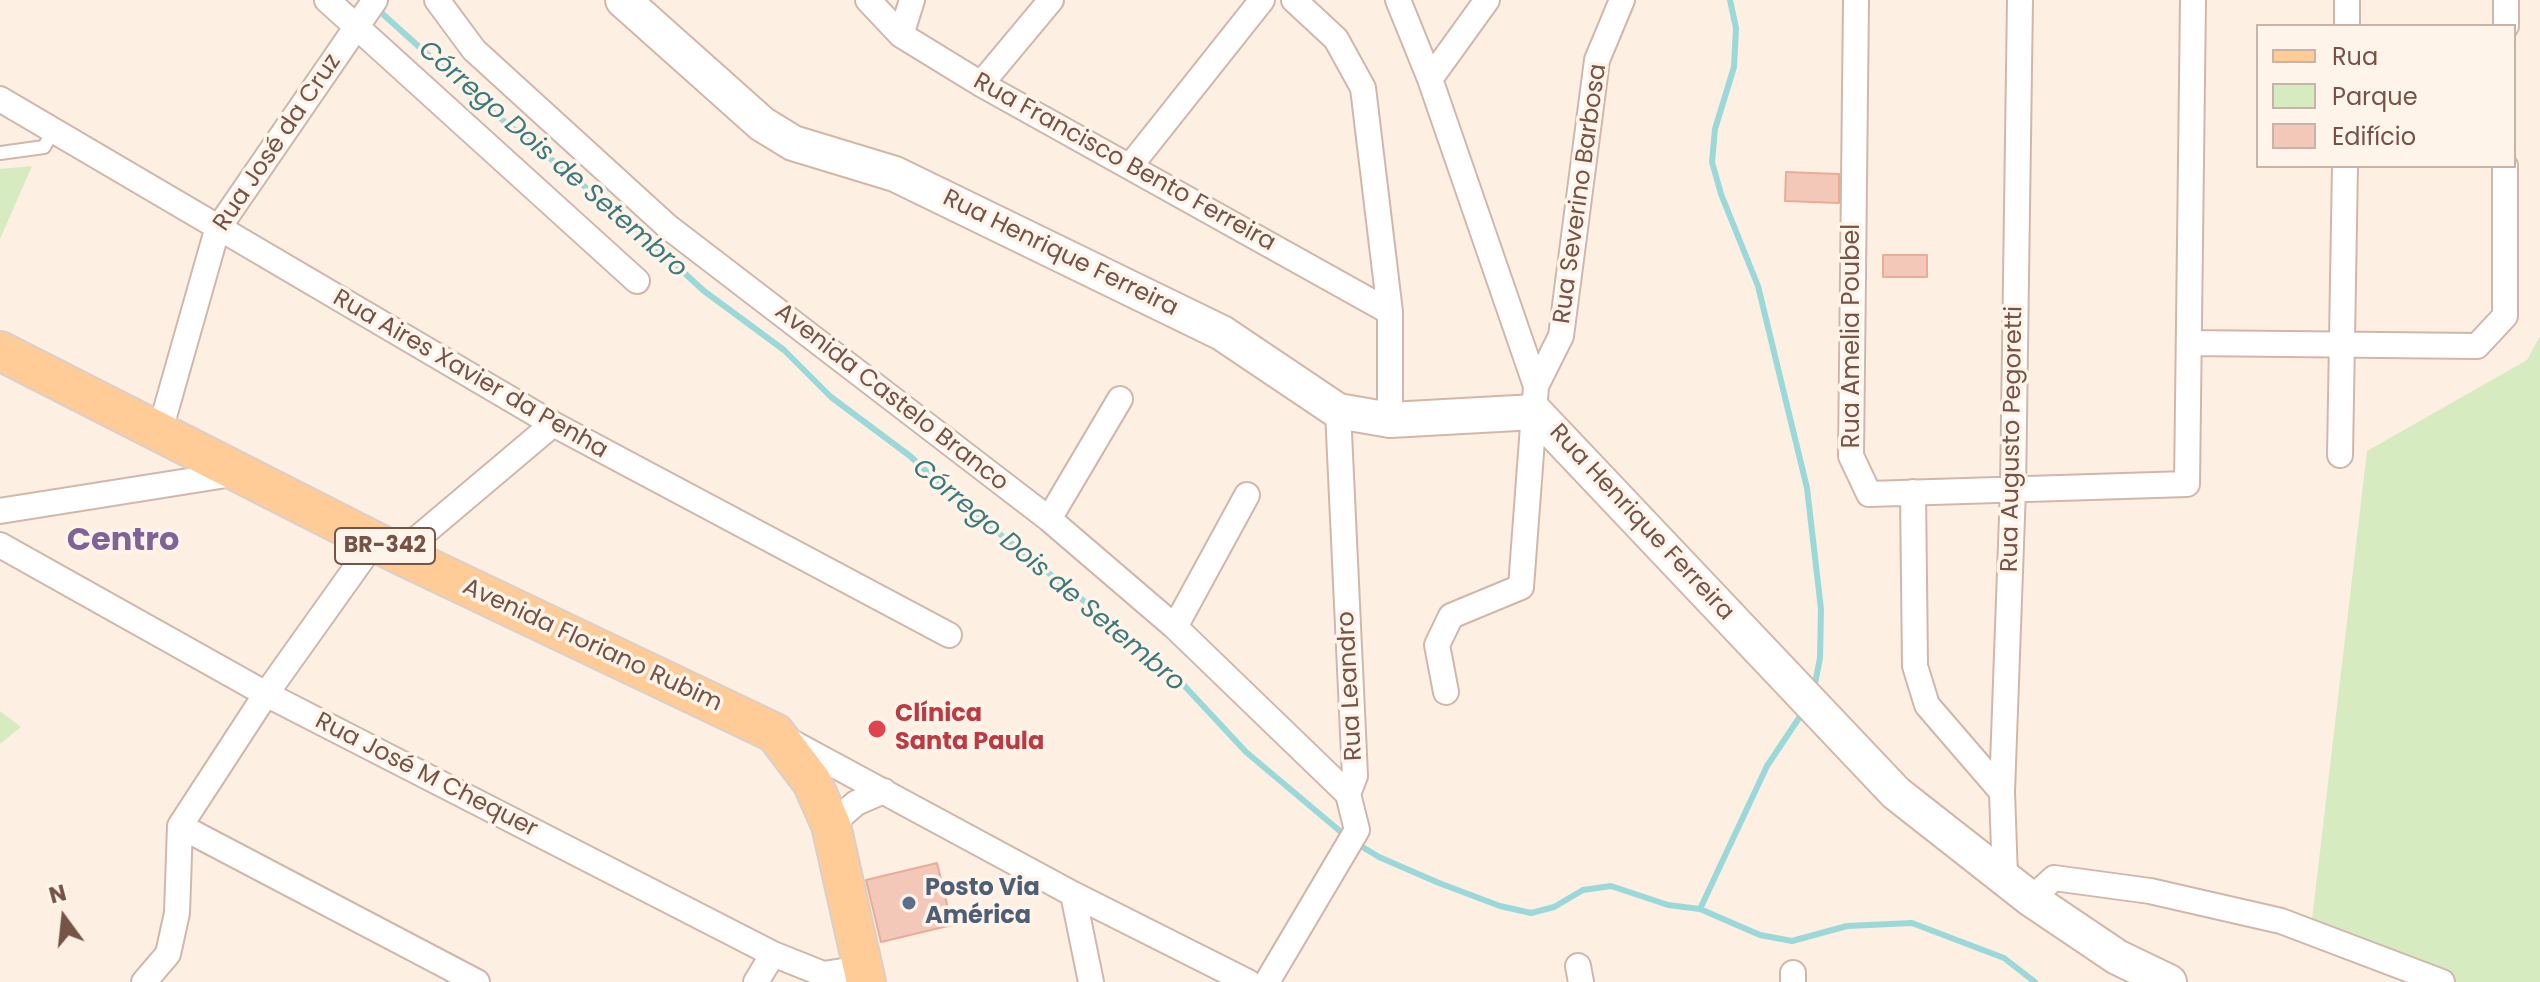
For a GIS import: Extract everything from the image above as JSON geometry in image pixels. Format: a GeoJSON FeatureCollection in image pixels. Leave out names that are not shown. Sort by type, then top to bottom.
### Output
{"type":"FeatureCollection","features":[{"type":"Feature","properties":{"kind":"main road","name":"Avenida Floriano Rubim"},"geometry":{"type":"LineString","coordinates":[[0,351],[159,434],[244,472],[387,548],[775,733]]}},
{"type":"Feature","properties":{"kind":"main road","name":"BR-342"},"geometry":{"type":"LineString","coordinates":[[775,733],[812,782],[831,825],[864,975]]}},
{"type":"Feature","properties":{"kind":"street"},"geometry":{"type":"LineString","coordinates":[[327,0],[637,281]]}},
{"type":"Feature","properties":{"kind":"street","name":"Rua José da Cruz"},"geometry":{"type":"LineString","coordinates":[[159,434],[217,230],[375,0]]}},
{"type":"Feature","properties":{"kind":"street","name":"Avenida Castelo Branco"},"geometry":{"type":"LineString","coordinates":[[437,0],[474,50],[667,226],[1049,519],[1175,627],[1348,794]]}},
{"type":"Feature","properties":{"kind":"street","name":"Rua Henrique Ferreira"},"geometry":{"type":"LineString","coordinates":[[623,0],[762,124],[793,143],[895,174],[1222,333],[1338,411],[1390,420],[1536,399],[1896,793],[2018,888],[2117,957],[2169,982]]}},
{"type":"Feature","properties":{"kind":"street","name":"Rua Francisco Bento Ferreira"},"geometry":{"type":"LineString","coordinates":[[868,0],[901,35],[981,84],[1390,312]]}},
{"type":"Feature","properties":{"kind":"street"},"geometry":{"type":"LineString","coordinates":[[901,35],[912,0]]}},
{"type":"Feature","properties":{"kind":"street"},"geometry":{"type":"LineString","coordinates":[[981,84],[1051,0]]}},
{"type":"Feature","properties":{"kind":"street"},"geometry":{"type":"LineString","coordinates":[[1131,165],[1262,0]]}},
{"type":"Feature","properties":{"kind":"street"},"geometry":{"type":"LineString","coordinates":[[1294,0],[1336,39],[1363,88],[1390,312],[1390,420]]}},
{"type":"Feature","properties":{"kind":"street"},"geometry":{"type":"LineString","coordinates":[[1398,0],[1430,79],[1536,399],[1521,587],[1451,616],[1437,645],[1446,692]]}},
{"type":"Feature","properties":{"kind":"street"},"geometry":{"type":"LineString","coordinates":[[1430,79],[1487,0]]}},
{"type":"Feature","properties":{"kind":"street","name":"Rua Severino Barbosa"},"geometry":{"type":"LineString","coordinates":[[1536,399],[1561,336],[1597,60],[1622,0]]}},
{"type":"Feature","properties":{"kind":"street","name":"Rua Amelia Poubel"},"geometry":{"type":"LineString","coordinates":[[1856,0],[1851,456],[1869,494],[2187,484],[2189,343]]}},
{"type":"Feature","properties":{"kind":"street","name":"Rua Augusto Pegoretti"},"geometry":{"type":"LineString","coordinates":[[2018,888],[2002,792],[2013,489],[2020,0]]}},
{"type":"Feature","properties":{"kind":"street"},"geometry":{"type":"LineString","coordinates":[[2193,0],[2189,343],[2477,346],[2505,316],[2505,168]]}},
{"type":"Feature","properties":{"kind":"street"},"geometry":{"type":"LineString","coordinates":[[2347,0],[2347,24]]}},
{"type":"Feature","properties":{"kind":"street"},"geometry":{"type":"LineString","coordinates":[[2506,0],[2506,24]]}},
{"type":"Feature","properties":{"kind":"street","name":"Rua Aires Xavier da Penha"},"geometry":{"type":"LineString","coordinates":[[0,99],[217,230],[553,424],[949,635]]}},
{"type":"Feature","properties":{"kind":"street"},"geometry":{"type":"LineString","coordinates":[[2340,455],[2345,168]]}},
{"type":"Feature","properties":{"kind":"street"},"geometry":{"type":"LineString","coordinates":[[1049,519],[1120,399]]}},
{"type":"Feature","properties":{"kind":"street","name":"Rua Leandro"},"geometry":{"type":"LineString","coordinates":[[1267,982],[1357,830],[1348,794],[1355,776],[1338,411]]}},
{"type":"Feature","properties":{"kind":"street"},"geometry":{"type":"LineString","coordinates":[[144,982],[168,954],[174,927],[180,826],[266,694],[387,548],[553,424]]}},
{"type":"Feature","properties":{"kind":"street"},"geometry":{"type":"LineString","coordinates":[[0,511],[244,472]]}},
{"type":"Feature","properties":{"kind":"street"},"geometry":{"type":"LineString","coordinates":[[1913,492],[1915,666],[1927,705],[2002,792]]}},
{"type":"Feature","properties":{"kind":"street"},"geometry":{"type":"LineString","coordinates":[[1175,627],[1247,495]]}},
{"type":"Feature","properties":{"kind":"street","name":"Rua José M Chequer"},"geometry":{"type":"LineString","coordinates":[[0,545],[266,694],[773,954],[823,974],[864,975]]}},
{"type":"Feature","properties":{"kind":"street","name":"Avenida Floriano Rubim"},"geometry":{"type":"LineString","coordinates":[[775,733],[1073,894],[1248,982]]}},
{"type":"Feature","properties":{"kind":"street"},"geometry":{"type":"LineString","coordinates":[[831,825],[856,803],[884,791]]}},
{"type":"Feature","properties":{"kind":"street"},"geometry":{"type":"LineString","coordinates":[[180,826],[477,982]]}},
{"type":"Feature","properties":{"kind":"street"},"geometry":{"type":"LineString","coordinates":[[2018,888],[2054,878],[2150,891],[2281,921],[2442,982]]}},
{"type":"Feature","properties":{"kind":"street"},"geometry":{"type":"LineString","coordinates":[[1073,894],[1091,982]]}},
{"type":"Feature","properties":{"kind":"street"},"geometry":{"type":"LineString","coordinates":[[756,982],[773,954]]}},
{"type":"Feature","properties":{"kind":"lane"},"geometry":{"type":"LineString","coordinates":[[0,153],[44,147],[53,131]]}},
{"type":"Feature","properties":{"kind":"green space"},"geometry":{"type":"Polygon","coordinates":[[[32,166],[0,239],[0,169],[32,166]]]}},
{"type":"Feature","properties":{"kind":"green space"},"geometry":{"type":"Polygon","coordinates":[[[2540,336],[2540,982],[2456,982],[2405,959],[2311,928],[2367,451],[2527,360],[2540,336]]]}},
{"type":"Feature","properties":{"kind":"green space"},"geometry":{"type":"Polygon","coordinates":[[[0,711],[21,727],[0,744],[0,711]]]}},
{"type":"Feature","properties":{"kind":"building"},"geometry":{"type":"Polygon","coordinates":[[[1786,172],[1839,174],[1839,203],[1785,201],[1786,172]]]}},
{"type":"Feature","properties":{"kind":"building"},"geometry":{"type":"Polygon","coordinates":[[[1883,255],[1927,255],[1927,277],[1883,277],[1883,255]]]}},
{"type":"Feature","properties":{"kind":"building","name":"Posto Via América"},"geometry":{"type":"Polygon","coordinates":[[[937,863],[952,925],[881,942],[866,880],[937,863]]]}},
{"type":"Feature","properties":{"kind":"waterway"},"geometry":{"type":"LineString","coordinates":[[1730,0],[1736,28],[1734,67],[1715,129],[1712,162],[1721,194],[1758,286],[1807,488],[1821,609],[1820,658],[1814,689]]}},
{"type":"Feature","properties":{"kind":"waterway","name":"Córrego Dois de Setembro"},"geometry":{"type":"LineString","coordinates":[[375,7],[478,100],[632,225],[704,291],[784,350],[831,397],[910,456],[957,500],[1143,648],[1179,680],[1246,752],[1347,837]]}},
{"type":"Feature","properties":{"kind":"waterway"},"geometry":{"type":"LineString","coordinates":[[1700,909],[1767,766],[1799,718]]}},
{"type":"Feature","properties":{"kind":"waterway","name":"Córrego Dois de Setembro"},"geometry":{"type":"LineString","coordinates":[[1356,843],[1379,857],[1439,883],[1500,906],[1531,913],[1554,907],[1583,890],[1611,886],[1668,905],[1700,909],[1760,935],[1792,941],[1847,926],[1912,923],[2004,958],[2035,982]]}},
{"type":"Feature","properties":{"kind":"place","name":"Clínica Santa Paula"},"geometry":{"type":"Point","coordinates":[877,729]}},
{"type":"Feature","properties":{"kind":"place","name":"Posto Via América"},"geometry":{"type":"Point","coordinates":[909,903]}},
{"type":"Feature","properties":{"kind":"district","name":"Centro"},"geometry":{"type":"Point","coordinates":[123,542]}}]}
